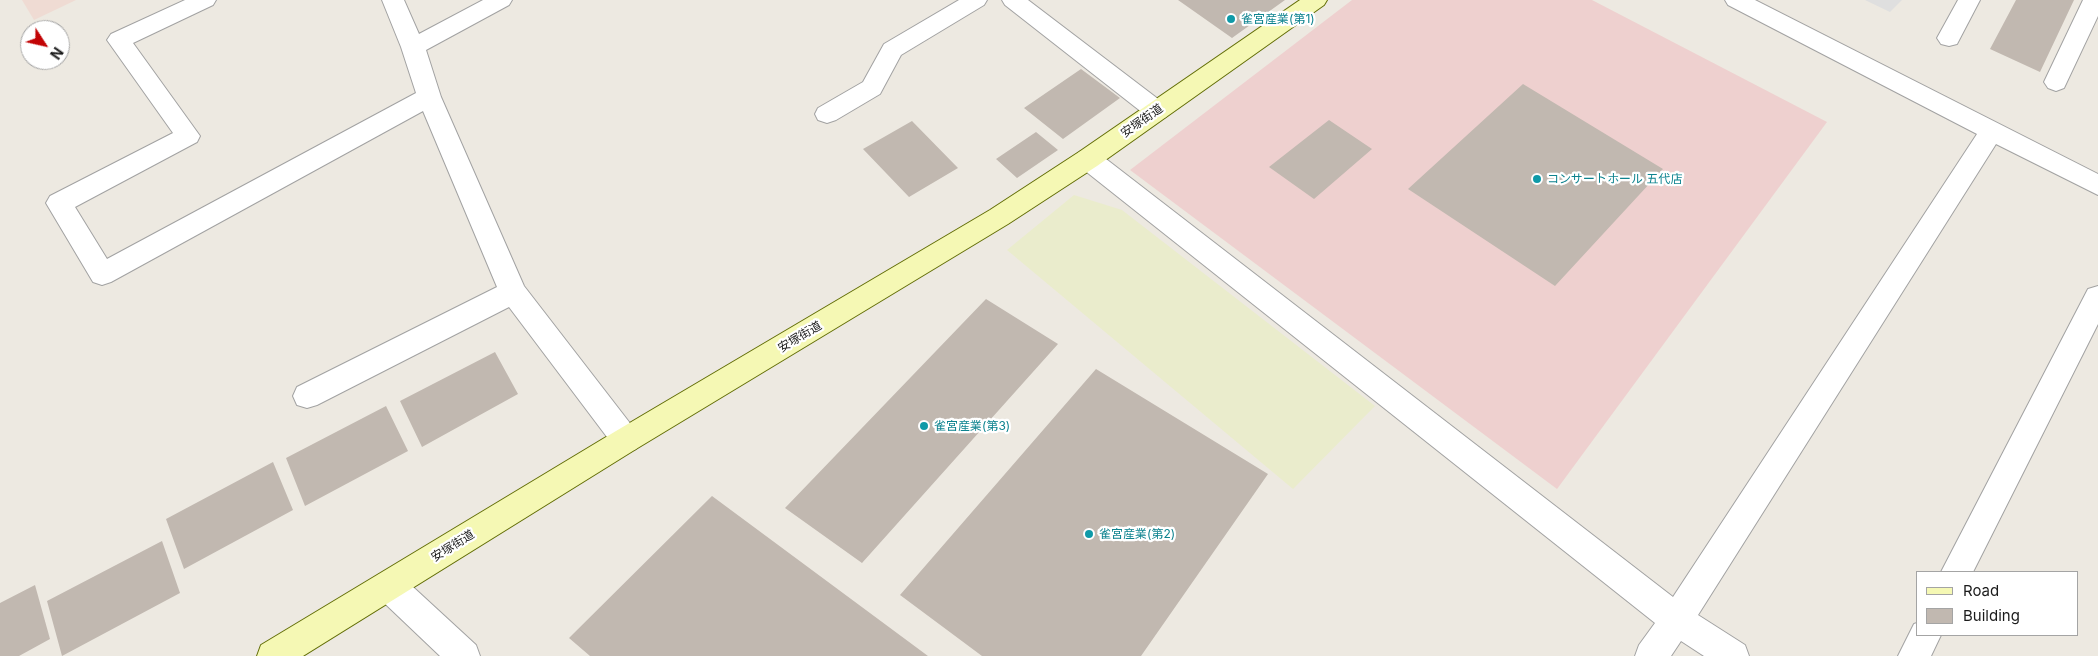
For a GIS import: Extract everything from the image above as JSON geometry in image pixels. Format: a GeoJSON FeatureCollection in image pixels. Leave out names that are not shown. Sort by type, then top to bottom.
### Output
{"type":"FeatureCollection","features":[{"type":"Feature","properties":{"kind":"main road","name":"安塚街道"},"geometry":{"type":"LineString","coordinates":[[273,656],[626,440],[999,217],[1088,159],[1316,0]]}},
{"type":"Feature","properties":{"kind":"street"},"geometry":{"type":"LineString","coordinates":[[205,0],[119,40],[188,136],[59,203],[102,274],[429,97]]}},
{"type":"Feature","properties":{"kind":"street"},"geometry":{"type":"LineString","coordinates":[[393,0],[413,48],[429,97],[513,292],[626,440]]}},
{"type":"Feature","properties":{"kind":"street"},"geometry":{"type":"LineString","coordinates":[[413,48],[501,0]]}},
{"type":"Feature","properties":{"kind":"street"},"geometry":{"type":"LineString","coordinates":[[827,114],[872,88],[892,50],[976,0]]}},
{"type":"Feature","properties":{"kind":"street"},"geometry":{"type":"LineString","coordinates":[[1014,0],[1157,111]]}},
{"type":"Feature","properties":{"kind":"street"},"geometry":{"type":"LineString","coordinates":[[1736,0],[2098,185]]}},
{"type":"Feature","properties":{"kind":"street"},"geometry":{"type":"LineString","coordinates":[[1949,38],[1969,0]]}},
{"type":"Feature","properties":{"kind":"street"},"geometry":{"type":"LineString","coordinates":[[2056,82],[2094,0]]}},
{"type":"Feature","properties":{"kind":"street"},"geometry":{"type":"LineString","coordinates":[[1651,656],[1677,620],[1992,131]]}},
{"type":"Feature","properties":{"kind":"street"},"geometry":{"type":"LineString","coordinates":[[1088,159],[1677,620],[1733,656]]}},
{"type":"Feature","properties":{"kind":"street"},"geometry":{"type":"LineString","coordinates":[[307,396],[513,292]]}},
{"type":"Feature","properties":{"kind":"street"},"geometry":{"type":"LineString","coordinates":[[1958,571],[2098,297]]}},
{"type":"Feature","properties":{"kind":"street"},"geometry":{"type":"LineString","coordinates":[[389,586],[464,656]]}},
{"type":"Feature","properties":{"kind":"street"},"geometry":{"type":"LineString","coordinates":[[1914,656],[1924,636]]}},
{"type":"Feature","properties":{"kind":"shaded area"},"geometry":{"type":"Polygon","coordinates":[[[22,0],[76,0],[34,20],[22,0]]]}},
{"type":"Feature","properties":{"kind":"shaded area"},"geometry":{"type":"Polygon","coordinates":[[[1352,0],[1592,0],[1827,122],[1557,489],[1130,170],[1352,0]]]}},
{"type":"Feature","properties":{"kind":"shaded area"},"geometry":{"type":"Polygon","coordinates":[[[1865,0],[1902,0],[1890,12],[1865,0]]]}},
{"type":"Feature","properties":{"kind":"green space"},"geometry":{"type":"Polygon","coordinates":[[[1074,195],[1122,210],[1375,406],[1293,489],[1007,250],[1074,195]]]}},
{"type":"Feature","properties":{"kind":"building","name":"雀宮産業(第1)"},"geometry":{"type":"Polygon","coordinates":[[[1178,0],[1285,0],[1232,38],[1178,0]]]}},
{"type":"Feature","properties":{"kind":"building"},"geometry":{"type":"Polygon","coordinates":[[[2016,0],[2074,0],[2040,72],[1990,49],[2016,0]]]}},
{"type":"Feature","properties":{"kind":"building"},"geometry":{"type":"Polygon","coordinates":[[[1081,69],[1120,98],[1063,139],[1024,108],[1081,69]]]}},
{"type":"Feature","properties":{"kind":"building","name":"コンサートホール 五代店"},"geometry":{"type":"Polygon","coordinates":[[[1523,84],[1663,169],[1555,286],[1408,189],[1523,84]]]}},
{"type":"Feature","properties":{"kind":"building"},"geometry":{"type":"Polygon","coordinates":[[[1329,120],[1372,149],[1314,199],[1269,167],[1329,120]]]}},
{"type":"Feature","properties":{"kind":"building"},"geometry":{"type":"Polygon","coordinates":[[[912,121],[958,168],[909,197],[863,149],[912,121]]]}},
{"type":"Feature","properties":{"kind":"building"},"geometry":{"type":"Polygon","coordinates":[[[1036,132],[1058,150],[1017,178],[996,159],[1036,132]]]}},
{"type":"Feature","properties":{"kind":"building","name":"雀宮産業(第3)"},"geometry":{"type":"Polygon","coordinates":[[[986,299],[1058,344],[862,563],[785,508],[986,299]]]}},
{"type":"Feature","properties":{"kind":"building"},"geometry":{"type":"Polygon","coordinates":[[[495,352],[518,394],[422,447],[400,401],[495,352]]]}},
{"type":"Feature","properties":{"kind":"building","name":"雀宮産業(第2)"},"geometry":{"type":"Polygon","coordinates":[[[1096,369],[1268,474],[1141,656],[982,656],[900,595],[1096,369]]]}},
{"type":"Feature","properties":{"kind":"building"},"geometry":{"type":"Polygon","coordinates":[[[386,406],[408,451],[305,506],[286,458],[386,406]]]}},
{"type":"Feature","properties":{"kind":"building"},"geometry":{"type":"Polygon","coordinates":[[[273,462],[293,510],[184,569],[166,519],[273,462]]]}},
{"type":"Feature","properties":{"kind":"building"},"geometry":{"type":"Polygon","coordinates":[[[712,496],[928,656],[590,656],[569,638],[712,496]]]}},
{"type":"Feature","properties":{"kind":"building"},"geometry":{"type":"Polygon","coordinates":[[[162,541],[180,593],[62,656],[47,601],[162,541]]]}},
{"type":"Feature","properties":{"kind":"building"},"geometry":{"type":"Polygon","coordinates":[[[35,585],[50,639],[19,656],[0,656],[0,603],[35,585]]]}},
{"type":"Feature","properties":{"kind":"place","name":"雀宮産業(第1)"},"geometry":{"type":"Point","coordinates":[1231,19]}},
{"type":"Feature","properties":{"kind":"place","name":"コンサートホール 五代店"},"geometry":{"type":"Point","coordinates":[1537,179]}},
{"type":"Feature","properties":{"kind":"place","name":"雀宮産業(第3)"},"geometry":{"type":"Point","coordinates":[924,426]}},
{"type":"Feature","properties":{"kind":"place","name":"雀宮産業(第2)"},"geometry":{"type":"Point","coordinates":[1089,534]}}]}
